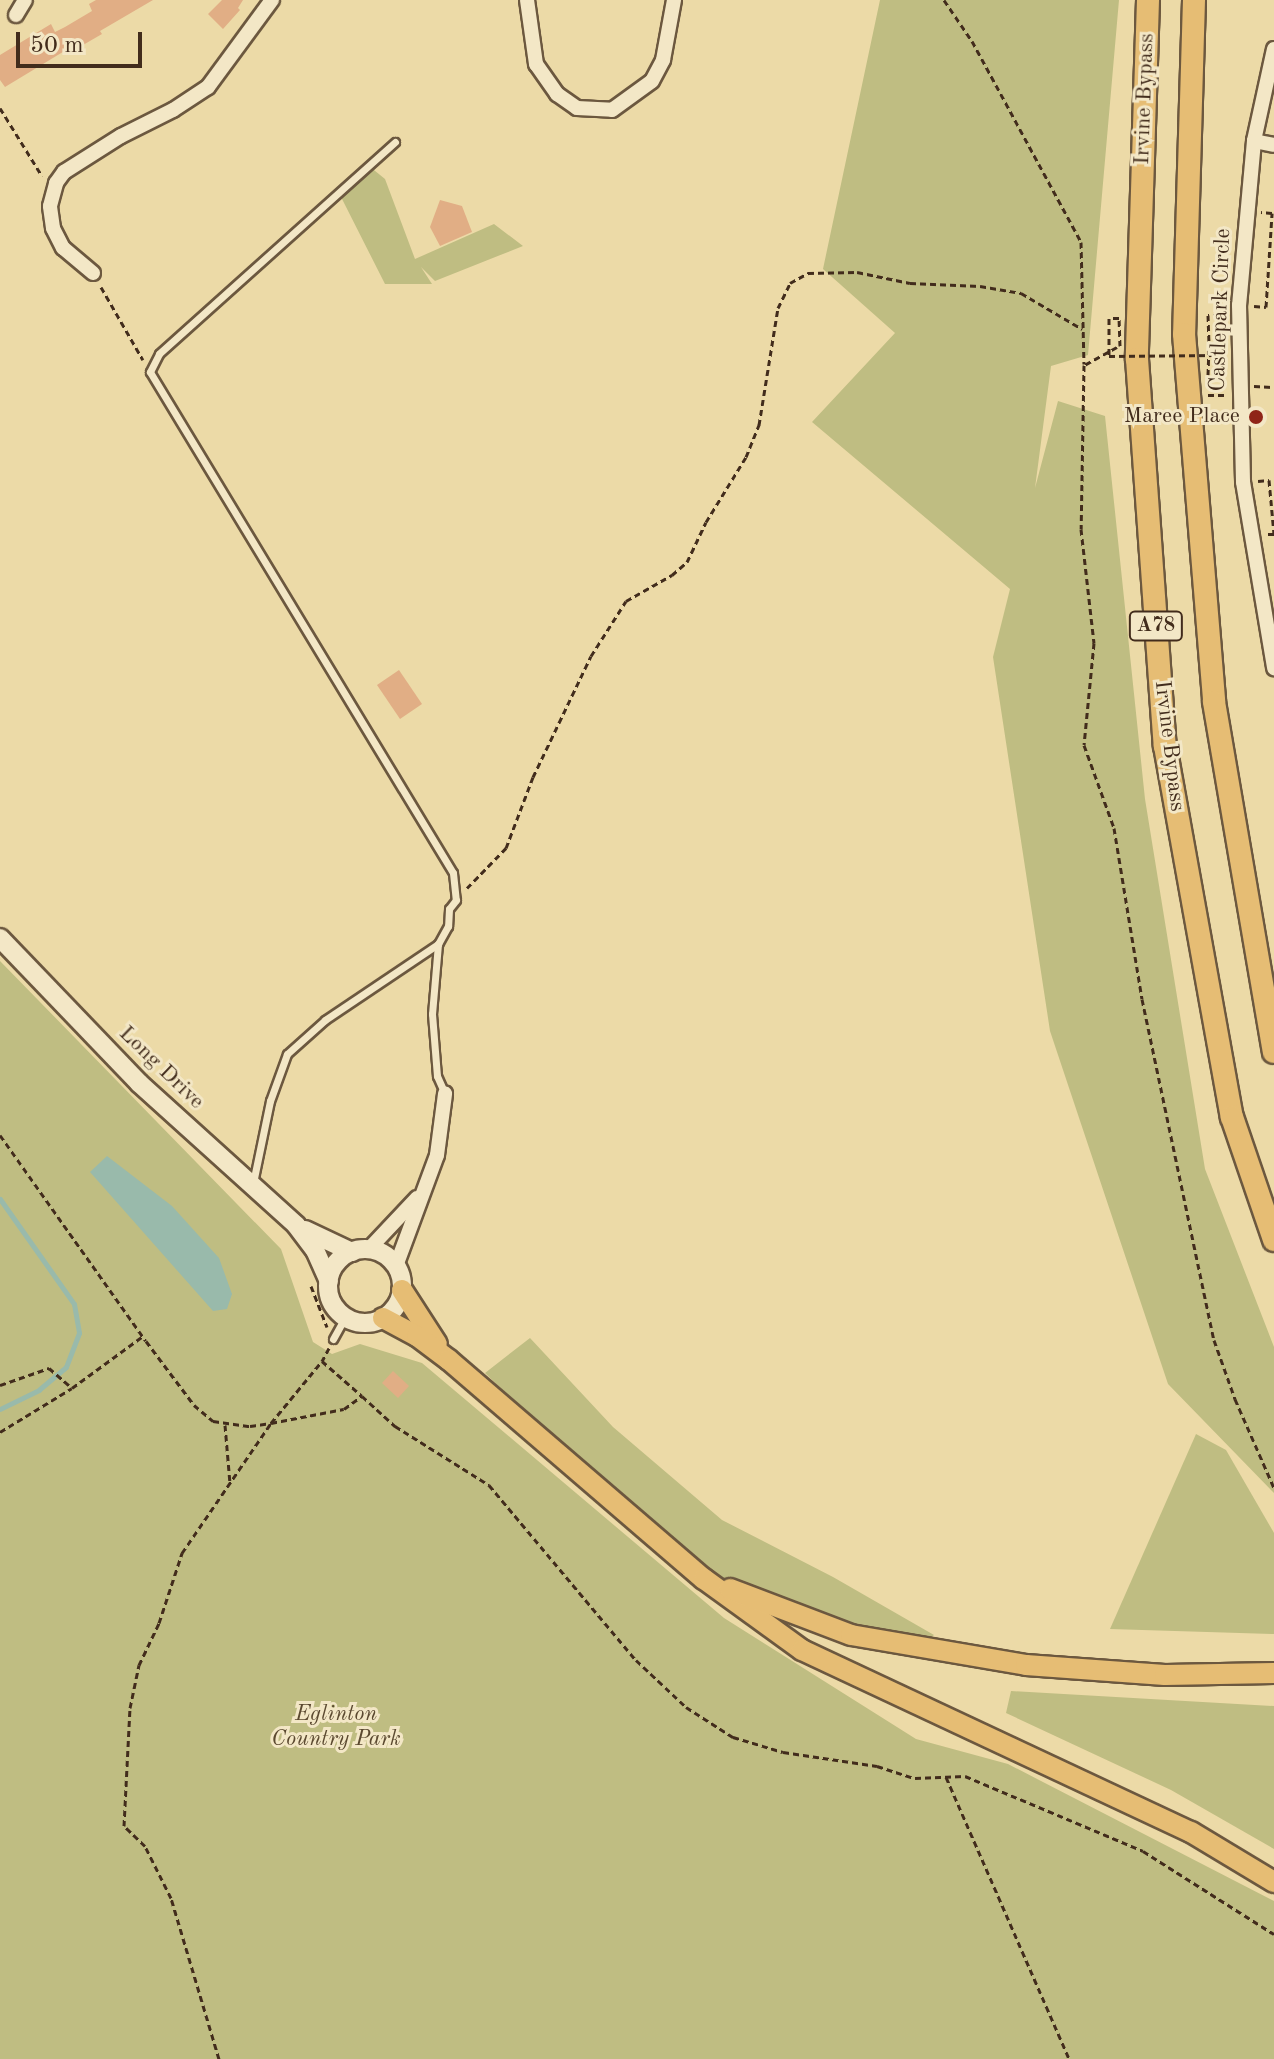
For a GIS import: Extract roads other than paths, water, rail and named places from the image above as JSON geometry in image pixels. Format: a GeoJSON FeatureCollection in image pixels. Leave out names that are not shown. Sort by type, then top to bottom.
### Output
{"type":"FeatureCollection","features":[{"type":"Feature","properties":{"kind":"highway","name":"Irvine Bypass"},"geometry":{"type":"LineString","coordinates":[[1148,0],[1137,359],[1165,746],[1232,1117],[1274,1240]]}},
{"type":"Feature","properties":{"kind":"highway","name":"Irvine Bypass"},"geometry":{"type":"LineString","coordinates":[[1194,0],[1184,334],[1214,702],[1274,1052]]}},
{"type":"Feature","properties":{"kind":"main road","name":"Long Drive"},"geometry":{"type":"LineString","coordinates":[[0,938],[139,1083],[296,1225],[315,1250],[329,1281]]}},
{"type":"Feature","properties":{"kind":"main road","name":"Long Drive"},"geometry":{"type":"LineString","coordinates":[[296,1225],[361,1250]]}},
{"type":"Feature","properties":{"kind":"main road"},"geometry":{"type":"LineString","coordinates":[[402,1290],[396,1306],[383,1318],[364,1322],[345,1317],[332,1301],[329,1281],[337,1263],[361,1250],[389,1258],[396,1266],[402,1290],[449,1360]]}},
{"type":"Feature","properties":{"kind":"main road"},"geometry":{"type":"LineString","coordinates":[[383,1318],[417,1336],[449,1360],[704,1579],[802,1650],[1191,1832],[1274,1882]]}},
{"type":"Feature","properties":{"kind":"main road"},"geometry":{"type":"LineString","coordinates":[[704,1579],[851,1635],[996,1660],[1165,1675],[1274,1673]]}},
{"type":"Feature","properties":{"kind":"street"},"geometry":{"type":"LineString","coordinates":[[16,15],[25,0]]}},
{"type":"Feature","properties":{"kind":"street"},"geometry":{"type":"LineString","coordinates":[[93,273],[63,248],[53,228],[52,192],[64,172],[208,87],[272,0]]}},
{"type":"Feature","properties":{"kind":"street"},"geometry":{"type":"LineString","coordinates":[[527,0],[536,64],[557,94],[577,108],[612,110],[652,81],[663,60],[674,0]]}},
{"type":"Feature","properties":{"kind":"street","name":"Castlepark Circle"},"geometry":{"type":"LineString","coordinates":[[1274,49],[1254,141],[1239,305],[1243,482],[1274,668]]}},
{"type":"Feature","properties":{"kind":"street"},"geometry":{"type":"LineString","coordinates":[[1254,141],[1274,145]]}},
{"type":"Feature","properties":{"kind":"street"},"geometry":{"type":"LineString","coordinates":[[396,1266],[437,1155],[445,1094]]}},
{"type":"Feature","properties":{"kind":"street"},"geometry":{"type":"LineString","coordinates":[[361,1250],[422,1191]]}},
{"type":"Feature","properties":{"kind":"lane"},"geometry":{"type":"LineString","coordinates":[[395,142],[159,354],[150,372],[453,873],[456,900],[449,909],[448,926],[438,944],[432,1014],[437,1076],[445,1094]]}},
{"type":"Feature","properties":{"kind":"lane"},"geometry":{"type":"LineString","coordinates":[[253,1186],[266,1114],[287,1054],[325,1020],[438,944]]}},
{"type":"Feature","properties":{"kind":"lane"},"geometry":{"type":"LineString","coordinates":[[333,1339],[345,1317]]}},
{"type":"Feature","properties":{"kind":"waterway"},"geometry":{"type":"LineString","coordinates":[[0,1199],[74,1304],[79,1333],[66,1367],[39,1390],[0,1409]]}},
{"type":"Feature","properties":{"kind":"place","name":"Maree Place"},"geometry":{"type":"Point","coordinates":[1256,417]}},
{"type":"Feature","properties":{"kind":"park label","name":"Eglinton Country Park"},"geometry":{"type":"Point","coordinates":[336,1726]}}]}
